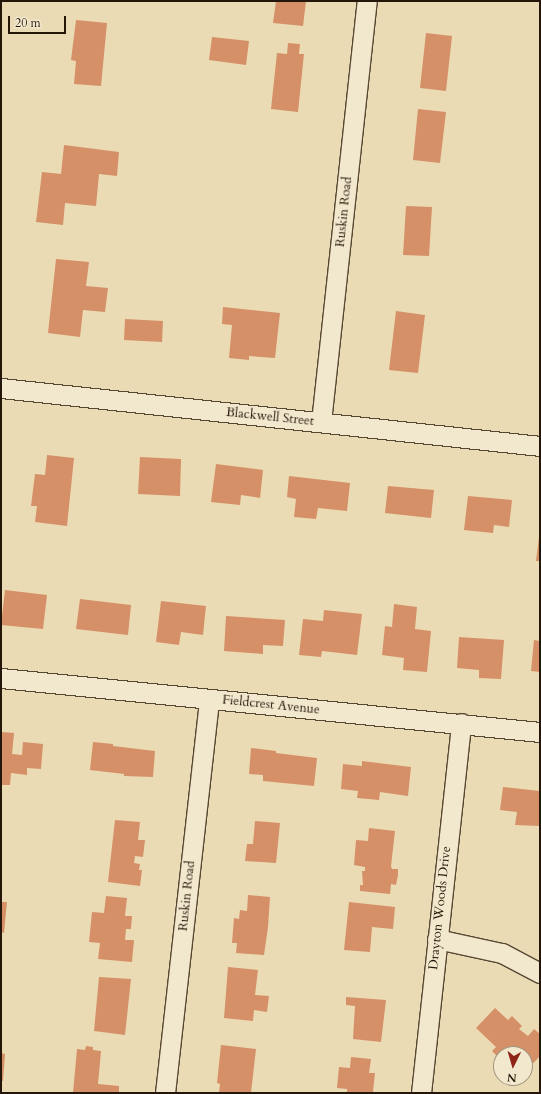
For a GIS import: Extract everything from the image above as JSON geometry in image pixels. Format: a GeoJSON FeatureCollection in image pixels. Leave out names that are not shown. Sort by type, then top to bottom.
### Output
{"type":"FeatureCollection","features":[{"type":"Feature","properties":{"kind":"street","name":"Ruskin Road"},"geometry":{"type":"LineString","coordinates":[[320,422],[367,1]]}},
{"type":"Feature","properties":{"kind":"street","name":"Blackwell Street"},"geometry":{"type":"LineString","coordinates":[[1,388],[540,446]]}},
{"type":"Feature","properties":{"kind":"street","name":"Fieldcrest Avenue"},"geometry":{"type":"LineString","coordinates":[[1,678],[540,732]]}},
{"type":"Feature","properties":{"kind":"street","name":"Ruskin Road"},"geometry":{"type":"LineString","coordinates":[[165,1093],[209,699]]}},
{"type":"Feature","properties":{"kind":"street","name":"Drayton Woods Drive"},"geometry":{"type":"LineString","coordinates":[[421,1093],[461,724]]}},
{"type":"Feature","properties":{"kind":"street"},"geometry":{"type":"LineString","coordinates":[[437,938],[502,953],[540,973]]}},
{"type":"Feature","properties":{"kind":"building"},"geometry":{"type":"Polygon","coordinates":[[[276,1],[306,1],[303,26],[273,23],[276,1]]]}},
{"type":"Feature","properties":{"kind":"building"},"geometry":{"type":"Polygon","coordinates":[[[76,20],[107,23],[101,86],[74,84],[76,61],[71,60],[76,20]]]}},
{"type":"Feature","properties":{"kind":"building"},"geometry":{"type":"Polygon","coordinates":[[[426,33],[452,36],[446,91],[420,88],[426,33]]]}},
{"type":"Feature","properties":{"kind":"building"},"geometry":{"type":"Polygon","coordinates":[[[212,37],[249,41],[246,65],[209,60],[212,37]]]}},
{"type":"Feature","properties":{"kind":"building"},"geometry":{"type":"Polygon","coordinates":[[[288,43],[300,44],[299,54],[304,54],[298,112],[271,109],[277,53],[287,54],[288,43]]]}},
{"type":"Feature","properties":{"kind":"building"},"geometry":{"type":"Polygon","coordinates":[[[418,109],[446,112],[440,163],[413,160],[418,109]]]}},
{"type":"Feature","properties":{"kind":"building"},"geometry":{"type":"Polygon","coordinates":[[[64,145],[119,152],[117,176],[99,174],[96,206],[65,203],[63,225],[36,222],[42,172],[61,174],[64,145]]]}},
{"type":"Feature","properties":{"kind":"building"},"geometry":{"type":"Polygon","coordinates":[[[406,206],[432,207],[429,256],[403,255],[406,206]]]}},
{"type":"Feature","properties":{"kind":"building"},"geometry":{"type":"Polygon","coordinates":[[[56,259],[89,262],[86,286],[108,288],[105,312],[83,310],[80,337],[48,333],[56,259]]]}},
{"type":"Feature","properties":{"kind":"building"},"geometry":{"type":"Polygon","coordinates":[[[223,307],[280,313],[275,358],[249,356],[249,360],[229,358],[232,325],[222,324],[223,307]]]}},
{"type":"Feature","properties":{"kind":"building"},"geometry":{"type":"Polygon","coordinates":[[[396,311],[425,315],[418,373],[389,370],[396,311]]]}},
{"type":"Feature","properties":{"kind":"building"},"geometry":{"type":"Polygon","coordinates":[[[125,319],[163,321],[162,342],[124,340],[125,319]]]}},
{"type":"Feature","properties":{"kind":"building"},"geometry":{"type":"Polygon","coordinates":[[[47,455],[74,458],[67,526],[35,522],[37,506],[31,506],[35,474],[45,475],[47,455]]]}},
{"type":"Feature","properties":{"kind":"building"},"geometry":{"type":"Polygon","coordinates":[[[140,457],[181,459],[180,496],[138,494],[140,457]]]}},
{"type":"Feature","properties":{"kind":"building"},"geometry":{"type":"Polygon","coordinates":[[[216,464],[263,470],[260,498],[241,495],[240,505],[211,502],[216,464]]]}},
{"type":"Feature","properties":{"kind":"building"},"geometry":{"type":"Polygon","coordinates":[[[289,476],[350,483],[347,511],[318,508],[316,519],[294,517],[296,499],[287,497],[289,476]]]}},
{"type":"Feature","properties":{"kind":"building"},"geometry":{"type":"Polygon","coordinates":[[[388,486],[434,490],[431,518],[385,513],[388,486]]]}},
{"type":"Feature","properties":{"kind":"building"},"geometry":{"type":"Polygon","coordinates":[[[468,496],[512,500],[509,527],[494,525],[493,533],[464,530],[468,496]]]}},
{"type":"Feature","properties":{"kind":"building"},"geometry":{"type":"Polygon","coordinates":[[[539,537],[540,561],[536,561],[539,537]]]}},
{"type":"Feature","properties":{"kind":"building"},"geometry":{"type":"Polygon","coordinates":[[[5,590],[47,595],[43,629],[1,625],[5,590]]]}},
{"type":"Feature","properties":{"kind":"building"},"geometry":{"type":"Polygon","coordinates":[[[80,599],[131,605],[128,635],[76,629],[80,599]]]}},
{"type":"Feature","properties":{"kind":"building"},"geometry":{"type":"Polygon","coordinates":[[[161,601],[206,606],[203,635],[181,632],[179,645],[156,642],[161,601]]]}},
{"type":"Feature","properties":{"kind":"building"},"geometry":{"type":"Polygon","coordinates":[[[394,604],[417,607],[415,629],[431,631],[427,672],[403,670],[404,658],[382,655],[385,626],[392,627],[394,604]]]}},
{"type":"Feature","properties":{"kind":"building"},"geometry":{"type":"Polygon","coordinates":[[[324,610],[362,614],[357,655],[322,651],[321,657],[299,655],[303,619],[323,621],[324,610]]]}},
{"type":"Feature","properties":{"kind":"building"},"geometry":{"type":"Polygon","coordinates":[[[226,616],[285,620],[283,646],[263,645],[263,654],[224,651],[226,616]]]}},
{"type":"Feature","properties":{"kind":"building"},"geometry":{"type":"Polygon","coordinates":[[[459,637],[504,640],[501,679],[479,678],[479,670],[457,668],[459,637]]]}},
{"type":"Feature","properties":{"kind":"building"},"geometry":{"type":"Polygon","coordinates":[[[534,640],[540,641],[540,672],[531,671],[534,640]]]}},
{"type":"Feature","properties":{"kind":"building"},"geometry":{"type":"Polygon","coordinates":[[[1,732],[14,733],[12,754],[22,755],[23,742],[43,744],[41,769],[27,768],[27,775],[11,773],[10,785],[1,785],[1,732]]]}},
{"type":"Feature","properties":{"kind":"building"},"geometry":{"type":"Polygon","coordinates":[[[93,742],[155,751],[153,777],[124,776],[124,774],[90,770],[93,742]]]}},
{"type":"Feature","properties":{"kind":"building"},"geometry":{"type":"Polygon","coordinates":[[[251,748],[317,758],[314,786],[263,781],[263,775],[249,774],[251,748]]]}},
{"type":"Feature","properties":{"kind":"building"},"geometry":{"type":"Polygon","coordinates":[[[362,761],[411,767],[408,796],[380,792],[379,800],[357,798],[358,791],[341,789],[343,764],[362,766],[362,761]]]}},
{"type":"Feature","properties":{"kind":"building"},"geometry":{"type":"Polygon","coordinates":[[[503,787],[540,791],[540,826],[515,825],[517,812],[500,810],[503,787]]]}},
{"type":"Feature","properties":{"kind":"building"},"geometry":{"type":"Polygon","coordinates":[[[115,820],[140,822],[138,840],[145,840],[143,857],[135,856],[134,863],[140,864],[139,870],[142,870],[140,886],[108,882],[115,820]]]}},
{"type":"Feature","properties":{"kind":"building"},"geometry":{"type":"Polygon","coordinates":[[[255,821],[280,823],[276,863],[245,861],[247,844],[253,844],[255,821]]]}},
{"type":"Feature","properties":{"kind":"building"},"geometry":{"type":"Polygon","coordinates":[[[369,828],[395,831],[391,866],[392,869],[398,869],[398,875],[396,885],[391,884],[390,894],[360,891],[360,885],[363,885],[362,871],[365,871],[365,867],[354,865],[356,840],[368,841],[369,828]]]}},
{"type":"Feature","properties":{"kind":"building"},"geometry":{"type":"Polygon","coordinates":[[[248,895],[270,897],[264,955],[236,953],[237,943],[232,943],[234,918],[239,919],[240,910],[247,911],[248,895]]]}},
{"type":"Feature","properties":{"kind":"building"},"geometry":{"type":"Polygon","coordinates":[[[106,896],[127,898],[125,916],[132,916],[131,929],[126,929],[125,940],[134,940],[132,962],[98,959],[100,943],[89,942],[92,912],[104,913],[106,896]]]}},
{"type":"Feature","properties":{"kind":"building"},"geometry":{"type":"Polygon","coordinates":[[[1,902],[7,902],[4,933],[1,932],[1,902]]]}},
{"type":"Feature","properties":{"kind":"building"},"geometry":{"type":"Polygon","coordinates":[[[349,902],[395,907],[393,929],[372,927],[370,952],[344,950],[349,902]]]}},
{"type":"Feature","properties":{"kind":"building"},"geometry":{"type":"Polygon","coordinates":[[[228,967],[258,970],[255,995],[269,996],[267,1012],[254,1010],[253,1021],[224,1018],[228,967]]]}},
{"type":"Feature","properties":{"kind":"building"},"geometry":{"type":"Polygon","coordinates":[[[99,977],[131,979],[125,1035],[94,1031],[99,977]]]}},
{"type":"Feature","properties":{"kind":"building"},"geometry":{"type":"Polygon","coordinates":[[[346,997],[386,1000],[381,1042],[353,1039],[355,1006],[346,1005],[346,997]]]}},
{"type":"Feature","properties":{"kind":"building"},"geometry":{"type":"Polygon","coordinates":[[[495,1008],[508,1020],[512,1016],[522,1026],[519,1029],[528,1036],[534,1029],[540,1034],[540,1056],[533,1064],[533,1046],[495,1046],[476,1028],[495,1008]]]}},
{"type":"Feature","properties":{"kind":"building"},"geometry":{"type":"Polygon","coordinates":[[[221,1045],[256,1049],[251,1093],[219,1093],[220,1084],[217,1083],[221,1045]]]}},
{"type":"Feature","properties":{"kind":"building"},"geometry":{"type":"Polygon","coordinates":[[[86,1046],[93,1047],[93,1050],[101,1051],[98,1084],[119,1086],[119,1093],[73,1093],[77,1049],[85,1050],[86,1046]]]}},
{"type":"Feature","properties":{"kind":"building"},"geometry":{"type":"Polygon","coordinates":[[[1,1053],[5,1054],[3,1081],[1,1081],[1,1053]]]}},
{"type":"Feature","properties":{"kind":"building"},"geometry":{"type":"Polygon","coordinates":[[[351,1057],[371,1059],[369,1073],[375,1073],[373,1092],[347,1093],[347,1089],[337,1088],[339,1067],[350,1068],[351,1057]]]}}]}
